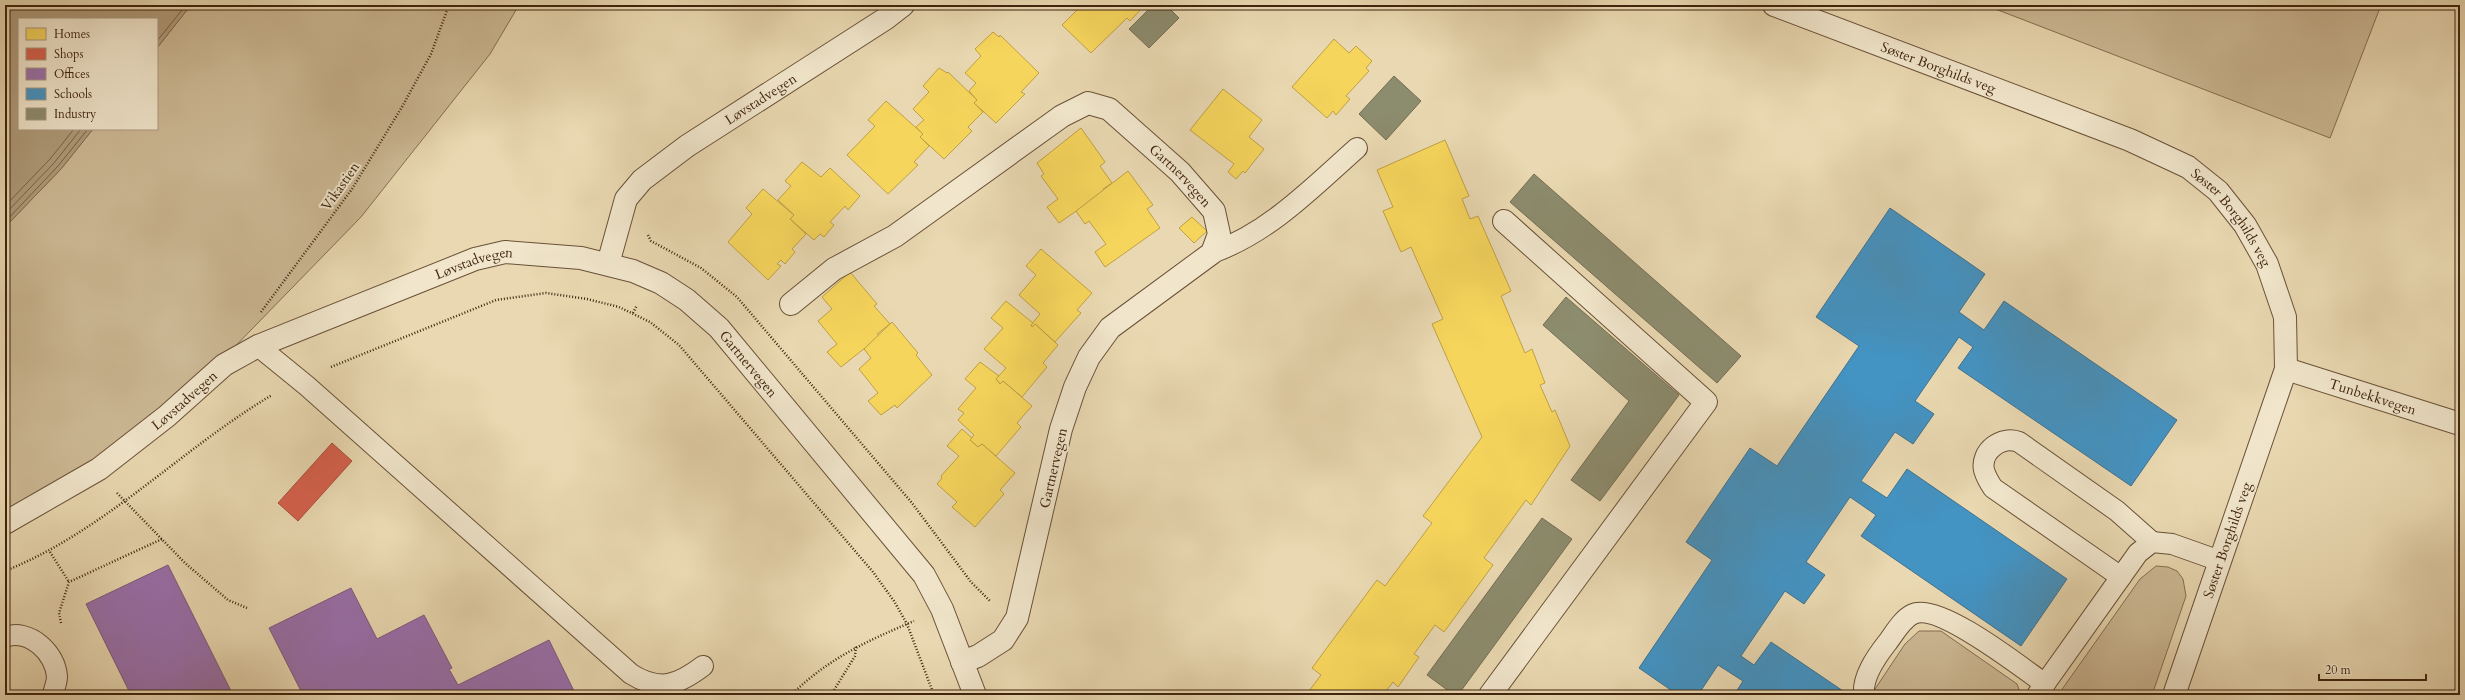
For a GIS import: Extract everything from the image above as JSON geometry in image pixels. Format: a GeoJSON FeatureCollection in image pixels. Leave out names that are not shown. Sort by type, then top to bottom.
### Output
{"type":"FeatureCollection","features":[{"type":"Feature","properties":{"kind":"street","name":"Løvstadvegen"},"geometry":{"type":"LineString","coordinates":[[5,524],[98,469],[167,416],[224,365],[258,346],[475,259],[505,252],[581,258],[608,264],[626,199],[642,180],[687,146],[885,19],[903,5]]}},
{"type":"Feature","properties":{"kind":"street","name":"Søster Borghilds veg"},"geometry":{"type":"LineString","coordinates":[[1774,5],[2130,140],[2188,167],[2218,191],[2245,225],[2267,264],[2285,317],[2286,369],[2174,695]]}},
{"type":"Feature","properties":{"kind":"street","name":"Gartnervegen"},"geometry":{"type":"LineString","coordinates":[[791,304],[834,269],[895,236],[1062,116],[1088,104],[1109,109],[1128,124],[1180,172],[1214,212],[1219,234],[1212,253],[1110,328],[1089,357],[1074,387],[1061,429],[1017,618],[1003,640],[978,656],[962,662]]}},
{"type":"Feature","properties":{"kind":"street"},"geometry":{"type":"LineString","coordinates":[[1490,695],[1706,402],[1504,221]]}},
{"type":"Feature","properties":{"kind":"street","name":"Gartnervegen"},"geometry":{"type":"LineString","coordinates":[[608,264],[633,271],[661,283],[687,300],[719,328],[924,575],[942,609],[975,695]]}},
{"type":"Feature","properties":{"kind":"street","name":"Tunbekkvegen"},"geometry":{"type":"LineString","coordinates":[[2286,369],[2460,424]]}},
{"type":"Feature","properties":{"kind":"lane"},"geometry":{"type":"LineString","coordinates":[[1212,253],[1237,244],[1268,225],[1358,148]]}},
{"type":"Feature","properties":{"kind":"lane"},"geometry":{"type":"LineString","coordinates":[[258,346],[298,379],[631,674],[650,683],[667,685],[686,678],[702,666]]}},
{"type":"Feature","properties":{"kind":"lane"},"geometry":{"type":"LineString","coordinates":[[2122,577],[1993,488],[1984,469],[1984,460],[1993,446],[2005,440],[2019,442],[2118,511],[2152,542],[2172,544],[2220,561]]}},
{"type":"Feature","properties":{"kind":"lane"},"geometry":{"type":"LineString","coordinates":[[1864,695],[1867,676],[1886,644],[1903,622],[1914,613],[1926,612],[1942,616],[1972,633],[2041,690],[2138,553],[2152,542]]}},
{"type":"Feature","properties":{"kind":"lane"},"geometry":{"type":"LineString","coordinates":[[5,637],[26,636],[44,647],[54,664],[57,677],[53,695]]}},
{"type":"Feature","properties":{"kind":"path","name":"Vikastien"},"geometry":{"type":"LineString","coordinates":[[259,315],[352,189],[402,106],[431,54],[449,5]]}},
{"type":"Feature","properties":{"kind":"path"},"geometry":{"type":"LineString","coordinates":[[5,571],[50,552],[123,501],[242,413],[298,379],[347,361],[496,300],[546,293],[587,299],[619,307],[650,322],[679,345],[873,572],[894,601],[907,624],[934,695]]}},
{"type":"Feature","properties":{"kind":"path"},"geometry":{"type":"LineString","coordinates":[[98,469],[123,501],[185,563],[228,600],[247,608]]}},
{"type":"Feature","properties":{"kind":"path"},"geometry":{"type":"LineString","coordinates":[[61,626],[59,613],[69,582],[162,539]]}},
{"type":"Feature","properties":{"kind":"path"},"geometry":{"type":"LineString","coordinates":[[50,552],[69,582]]}},
{"type":"Feature","properties":{"kind":"path"},"geometry":{"type":"LineString","coordinates":[[791,695],[806,680],[856,646],[919,619]]}},
{"type":"Feature","properties":{"kind":"path"},"geometry":{"type":"LineString","coordinates":[[831,695],[855,656],[856,646]]}},
{"type":"Feature","properties":{"kind":"shaded area"},"geometry":{"type":"Polygon","coordinates":[[[191,5],[519,5],[490,54],[361,217],[219,363],[71,489],[5,511],[5,227],[61,169],[92,130],[158,130],[158,47],[191,5]]]}},
{"type":"Feature","properties":{"kind":"shaded area"},"geometry":{"type":"Polygon","coordinates":[[[1985,5],[2381,5],[2330,138],[1985,5]]]}},
{"type":"Feature","properties":{"kind":"shaded area"},"geometry":{"type":"Polygon","coordinates":[[[2156,566],[2168,567],[2177,571],[2183,579],[2186,596],[2152,695],[2058,695],[2140,579],[2156,566]]]}},
{"type":"Feature","properties":{"kind":"shaded area"},"geometry":{"type":"Polygon","coordinates":[[[1919,631],[1941,631],[2017,684],[2021,695],[1874,695],[1873,692],[1905,644],[1919,631]]]}},
{"type":"Feature","properties":{"kind":"water"},"geometry":{"type":"Polygon","coordinates":[[[5,5],[191,5],[158,47],[158,18],[18,18],[18,130],[92,130],[61,169],[5,227],[5,5]]]}},
{"type":"Feature","properties":{"kind":"building: Homes"},"geometry":{"type":"Polygon","coordinates":[[[1082,5],[1144,6],[1130,21],[1127,18],[1091,53],[1062,25],[1082,5]]]}},
{"type":"Feature","properties":{"kind":"building: Homes"},"geometry":{"type":"Polygon","coordinates":[[[993,32],[999,37],[1000,35],[1039,73],[1021,92],[1025,94],[996,123],[974,103],[977,100],[969,91],[976,83],[965,73],[981,56],[975,49],[993,32]]]}},
{"type":"Feature","properties":{"kind":"building: Homes"},"geometry":{"type":"Polygon","coordinates":[[[1334,39],[1349,53],[1356,46],[1372,61],[1366,68],[1369,71],[1346,96],[1350,99],[1336,115],[1333,111],[1327,118],[1292,87],[1334,39]]]}},
{"type":"Feature","properties":{"kind":"building: Homes"},"geometry":{"type":"Polygon","coordinates":[[[939,68],[947,73],[948,72],[977,100],[974,103],[983,112],[968,127],[972,131],[944,159],[920,137],[923,134],[916,127],[924,120],[913,109],[929,92],[923,86],[939,68]]]}},
{"type":"Feature","properties":{"kind":"building: Homes"},"geometry":{"type":"Polygon","coordinates":[[[1223,89],[1262,120],[1249,137],[1264,149],[1245,173],[1243,171],[1236,179],[1228,172],[1234,164],[1190,130],[1223,89]]]}},
{"type":"Feature","properties":{"kind":"building: Homes"},"geometry":{"type":"Polygon","coordinates":[[[886,101],[923,134],[920,137],[929,146],[914,162],[918,165],[888,194],[847,155],[875,126],[868,120],[886,101]]]}},
{"type":"Feature","properties":{"kind":"building: Homes"},"geometry":{"type":"Polygon","coordinates":[[[1081,128],[1105,162],[1100,166],[1112,183],[1103,189],[1105,191],[1059,223],[1047,207],[1058,199],[1041,176],[1044,174],[1037,163],[1081,128]]]}},
{"type":"Feature","properties":{"kind":"building: Homes"},"geometry":{"type":"Polygon","coordinates":[[[1445,140],[1469,196],[1462,199],[1470,219],[1478,216],[1511,291],[1501,296],[1525,353],[1532,349],[1545,383],[1540,385],[1552,412],[1555,410],[1570,446],[1531,505],[1526,500],[1484,558],[1493,565],[1444,632],[1435,625],[1414,654],[1419,657],[1398,687],[1393,682],[1383,695],[1306,695],[1321,675],[1312,668],[1377,580],[1385,586],[1432,523],[1423,516],[1482,437],[1432,324],[1443,319],[1411,247],[1401,252],[1383,211],[1393,207],[1377,170],[1445,140]]]}},
{"type":"Feature","properties":{"kind":"building: Homes"},"geometry":{"type":"Polygon","coordinates":[[[802,162],[821,177],[830,168],[860,196],[848,210],[845,206],[830,222],[834,225],[824,237],[820,234],[814,240],[790,219],[794,215],[778,200],[791,186],[785,181],[802,162]]]}},
{"type":"Feature","properties":{"kind":"building: Homes"},"geometry":{"type":"Polygon","coordinates":[[[1128,171],[1153,205],[1147,209],[1160,228],[1105,267],[1095,252],[1106,244],[1089,221],[1085,224],[1076,211],[1128,171]]]}},
{"type":"Feature","properties":{"kind":"building: Homes"},"geometry":{"type":"Polygon","coordinates":[[[763,189],[794,215],[790,219],[806,234],[792,249],[795,252],[785,264],[781,260],[777,264],[781,266],[768,280],[728,242],[752,214],[746,208],[763,189]]]}},
{"type":"Feature","properties":{"kind":"building: Homes"},"geometry":{"type":"Polygon","coordinates":[[[1192,217],[1207,231],[1194,243],[1179,228],[1192,217]]]}},
{"type":"Feature","properties":{"kind":"building: Homes"},"geometry":{"type":"Polygon","coordinates":[[[1041,249],[1092,293],[1077,310],[1081,313],[1055,342],[1035,324],[1032,327],[1031,325],[1040,314],[1019,295],[1036,275],[1026,266],[1041,249]]]}},
{"type":"Feature","properties":{"kind":"building: Homes"},"geometry":{"type":"Polygon","coordinates":[[[850,272],[877,304],[874,306],[890,324],[877,334],[880,336],[841,367],[827,352],[837,344],[818,321],[832,309],[822,297],[850,272]]]}},
{"type":"Feature","properties":{"kind":"building: Homes"},"geometry":{"type":"Polygon","coordinates":[[[1006,301],[1033,323],[1031,325],[1032,327],[1035,324],[1058,345],[1043,363],[1047,367],[1022,397],[1003,381],[1000,384],[996,379],[1006,368],[984,349],[1003,328],[991,318],[1006,301]]]}},
{"type":"Feature","properties":{"kind":"building: Homes"},"geometry":{"type":"Polygon","coordinates":[[[892,322],[918,353],[916,355],[932,375],[897,408],[895,405],[881,415],[868,401],[878,393],[859,369],[871,358],[864,349],[892,322]]]}},
{"type":"Feature","properties":{"kind":"building: Homes"},"geometry":{"type":"Polygon","coordinates":[[[980,362],[999,376],[996,379],[1000,384],[1003,381],[1032,406],[1017,423],[1021,427],[996,456],[982,444],[978,447],[970,440],[974,435],[958,420],[964,413],[958,409],[976,388],[965,379],[980,362]]]}},
{"type":"Feature","properties":{"kind":"building: Homes"},"geometry":{"type":"Polygon","coordinates":[[[962,429],[972,438],[970,440],[978,447],[982,444],[1015,473],[1000,490],[1004,494],[975,527],[952,507],[957,502],[937,484],[942,478],[941,476],[959,456],[947,446],[962,429]]]}},
{"type":"Feature","properties":{"kind":"building: Shops"},"geometry":{"type":"Polygon","coordinates":[[[332,443],[352,461],[298,521],[278,503],[332,443]]]}},
{"type":"Feature","properties":{"kind":"building: Offices"},"geometry":{"type":"Polygon","coordinates":[[[168,565],[233,695],[131,695],[86,604],[168,565]]]}},
{"type":"Feature","properties":{"kind":"building: Offices"},"geometry":{"type":"Polygon","coordinates":[[[351,588],[377,639],[424,615],[452,668],[449,669],[458,685],[549,640],[576,695],[303,695],[269,628],[351,588]]]}},
{"type":"Feature","properties":{"kind":"building: Schools"},"geometry":{"type":"Polygon","coordinates":[[[1890,208],[1985,274],[1959,312],[1984,330],[2004,301],[2177,420],[2131,486],[1958,368],[1973,347],[1959,337],[1915,401],[1934,414],[1913,444],[1895,432],[1861,481],[1887,498],[1907,469],[2067,579],[2021,646],[1861,536],[1876,515],[1850,497],[1806,562],[1825,575],[1804,604],[1785,591],[1741,656],[1754,665],[1771,642],[1849,695],[1734,695],[1743,681],[1718,665],[1698,695],[1678,695],[1639,668],[1712,560],[1686,542],[1750,448],[1777,466],[1859,346],[1816,317],[1890,208]]]}},
{"type":"Feature","properties":{"kind":"building: Industry"},"geometry":{"type":"Polygon","coordinates":[[[1153,5],[1166,5],[1179,18],[1149,48],[1129,29],[1153,5]]]}},
{"type":"Feature","properties":{"kind":"building: Industry"},"geometry":{"type":"Polygon","coordinates":[[[1394,76],[1421,101],[1386,140],[1359,114],[1394,76]]]}},
{"type":"Feature","properties":{"kind":"building: Industry"},"geometry":{"type":"Polygon","coordinates":[[[1534,174],[1741,356],[1717,383],[1510,202],[1534,174]]]}},
{"type":"Feature","properties":{"kind":"building: Industry"},"geometry":{"type":"Polygon","coordinates":[[[1566,297],[1679,395],[1600,501],[1571,480],[1629,401],[1543,325],[1566,297]]]}},
{"type":"Feature","properties":{"kind":"building: Industry"},"geometry":{"type":"Polygon","coordinates":[[[1542,518],[1572,539],[1458,695],[1454,695],[1427,675],[1542,518]]]}}]}
